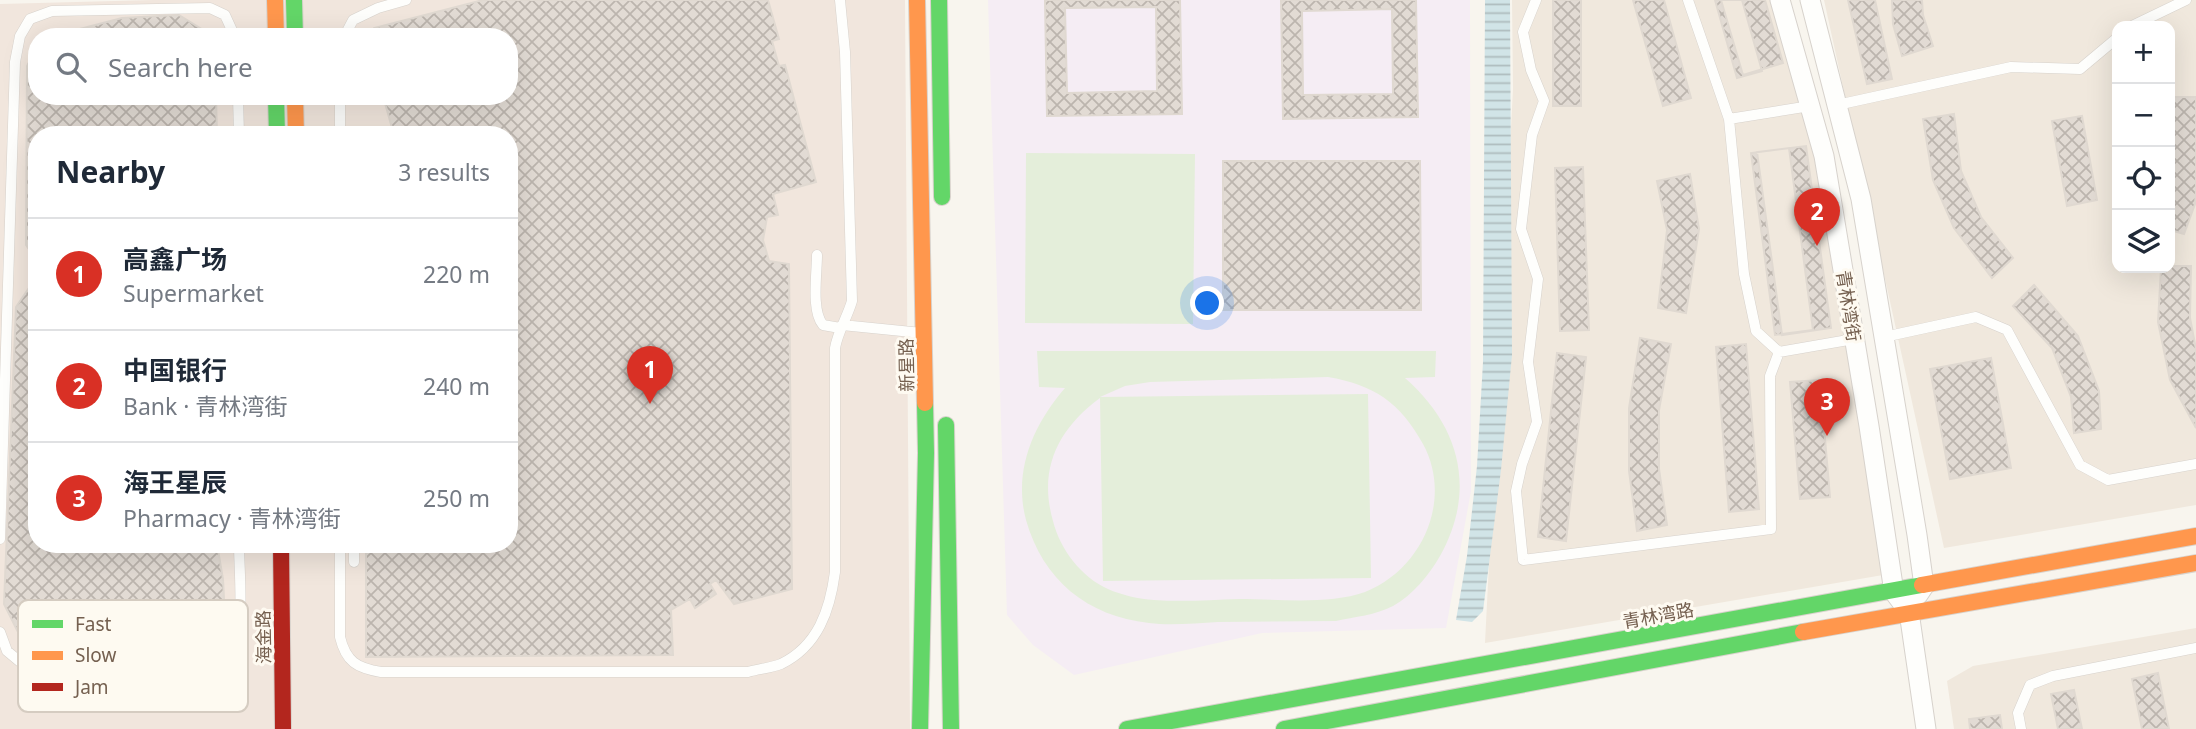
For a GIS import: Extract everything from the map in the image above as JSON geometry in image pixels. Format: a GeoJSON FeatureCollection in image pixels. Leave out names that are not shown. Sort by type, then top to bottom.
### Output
{"type":"FeatureCollection","features":[{"type":"Feature","properties":{"kind":"main road"},"geometry":{"type":"LineString","coordinates":[[275,0],[276,28]]}},
{"type":"Feature","properties":{"kind":"main road"},"geometry":{"type":"LineString","coordinates":[[295,0],[295,28]]}},
{"type":"Feature","properties":{"kind":"main road","name":"新星路"},"geometry":{"type":"LineString","coordinates":[[917,0],[926,453],[920,729]]}},
{"type":"Feature","properties":{"kind":"main road"},"geometry":{"type":"LineString","coordinates":[[939,0],[942,206]]}},
{"type":"Feature","properties":{"kind":"main road"},"geometry":{"type":"LineString","coordinates":[[276,105],[276,126]]}},
{"type":"Feature","properties":{"kind":"main road"},"geometry":{"type":"LineString","coordinates":[[295,105],[296,126]]}},
{"type":"Feature","properties":{"kind":"main road"},"geometry":{"type":"LineString","coordinates":[[946,413],[951,729]]}},
{"type":"Feature","properties":{"kind":"main road","name":"青林湾路"},"geometry":{"type":"LineString","coordinates":[[1127,729],[2196,536]]}},
{"type":"Feature","properties":{"kind":"main road","name":"海金路"},"geometry":{"type":"LineString","coordinates":[[281,553],[283,729]]}},
{"type":"Feature","properties":{"kind":"main road"},"geometry":{"type":"LineString","coordinates":[[1284,729],[1909,612],[2196,563]]}},
{"type":"Feature","properties":{"kind":"street","name":"青林湾街"},"geometry":{"type":"LineString","coordinates":[[1780,0],[1824,156],[1894,592],[1909,612],[1926,729]]}},
{"type":"Feature","properties":{"kind":"street","name":"青林湾街"},"geometry":{"type":"LineString","coordinates":[[1810,0],[1861,199],[1924,586]]}},
{"type":"Feature","properties":{"kind":"street"},"geometry":{"type":"LineString","coordinates":[[1909,612],[1924,586]]}},
{"type":"Feature","properties":{"kind":"lane"},"geometry":{"type":"LineString","coordinates":[[349,28],[353,20],[378,8],[406,0]]}},
{"type":"Feature","properties":{"kind":"lane"},"geometry":{"type":"LineString","coordinates":[[340,553],[340,638],[344,652],[354,663],[365,669],[381,672],[748,671],[779,665],[805,649],[825,619],[832,596],[835,572],[835,348],[852,301],[845,52],[840,0]]}},
{"type":"Feature","properties":{"kind":"lane"},"geometry":{"type":"LineString","coordinates":[[1536,0],[1523,32],[1531,70],[1544,101],[1532,135],[1521,229],[1538,279],[1528,362],[1537,422],[1522,464],[1516,491],[1523,559],[1771,529],[1770,376],[1779,352]]}},
{"type":"Feature","properties":{"kind":"lane"},"geometry":{"type":"LineString","coordinates":[[1688,0],[1729,119],[1749,297],[1756,331],[1779,352]]}},
{"type":"Feature","properties":{"kind":"lane"},"geometry":{"type":"LineString","coordinates":[[2142,21],[2186,0]]}},
{"type":"Feature","properties":{"kind":"lane"},"geometry":{"type":"LineString","coordinates":[[0,539],[15,62],[20,36],[30,19],[52,11],[210,8],[225,15],[231,28]]}},
{"type":"Feature","properties":{"kind":"lane"},"geometry":{"type":"LineString","coordinates":[[1837,105],[2011,67],[2080,69],[2112,42]]}},
{"type":"Feature","properties":{"kind":"lane"},"geometry":{"type":"LineString","coordinates":[[238,105],[239,126]]}},
{"type":"Feature","properties":{"kind":"lane"},"geometry":{"type":"LineString","coordinates":[[340,105],[340,126]]}},
{"type":"Feature","properties":{"kind":"lane"},"geometry":{"type":"LineString","coordinates":[[1729,119],[1810,106]]}},
{"type":"Feature","properties":{"kind":"lane"},"geometry":{"type":"LineString","coordinates":[[817,255],[816,310],[823,325],[924,333]]}},
{"type":"Feature","properties":{"kind":"lane"},"geometry":{"type":"LineString","coordinates":[[1884,337],[1976,317],[2007,330],[2080,465],[2108,480],[2196,464]]}},
{"type":"Feature","properties":{"kind":"lane"},"geometry":{"type":"LineString","coordinates":[[1779,352],[1854,339]]}},
{"type":"Feature","properties":{"kind":"lane"},"geometry":{"type":"LineString","coordinates":[[239,600],[240,553]]}},
{"type":"Feature","properties":{"kind":"lane"},"geometry":{"type":"LineString","coordinates":[[354,553],[354,562]]}},
{"type":"Feature","properties":{"kind":"lane"},"geometry":{"type":"LineString","coordinates":[[0,632],[7,651],[18,660]]}},
{"type":"Feature","properties":{"kind":"lane"},"geometry":{"type":"LineString","coordinates":[[2021,729],[2018,713],[2030,685],[2053,676],[2196,648]]}},
{"type":"Feature","properties":{"kind":"shaded area"},"geometry":{"type":"Polygon","coordinates":[[[153,0],[905,0],[910,729],[0,729],[0,4],[153,0]]]}},
{"type":"Feature","properties":{"kind":"shaded area"},"geometry":{"type":"Polygon","coordinates":[[[988,0],[1470,0],[1471,491],[1446,628],[1262,633],[1074,675],[1033,645],[1007,615],[988,0]]]}},
{"type":"Feature","properties":{"kind":"shaded area"},"geometry":{"type":"Polygon","coordinates":[[[1485,0],[1510,0],[1512,355],[1483,611],[1472,622],[1456,620],[1467,556],[1477,466],[1483,362],[1485,0]]]}},
{"type":"Feature","properties":{"kind":"shaded area"},"geometry":{"type":"Polygon","coordinates":[[[1512,0],[1770,0],[1814,151],[1883,575],[1485,643],[1513,89],[1512,0]]]}},
{"type":"Feature","properties":{"kind":"shaded area"},"geometry":{"type":"Polygon","coordinates":[[[1824,0],[2196,0],[2196,505],[1944,548],[1824,0]]]}},
{"type":"Feature","properties":{"kind":"shaded area"},"geometry":{"type":"Polygon","coordinates":[[[2196,628],[2196,729],[1954,729],[1947,681],[1973,666],[2196,628]]]}},
{"type":"Feature","properties":{"kind":"green space"},"geometry":{"type":"Polygon","coordinates":[[[1026,153],[1195,154],[1193,324],[1025,323],[1026,153]]]}},
{"type":"Feature","properties":{"kind":"green space"},"geometry":{"type":"Polygon","coordinates":[[[1037,351],[1436,351],[1435,377],[1405,378],[1439,417],[1457,460],[1460,483],[1458,507],[1451,531],[1440,556],[1426,577],[1400,601],[1379,612],[1336,621],[1166,624],[1127,619],[1106,612],[1087,603],[1056,577],[1034,541],[1026,520],[1022,484],[1024,466],[1035,433],[1065,388],[1039,387],[1037,351]],[[1328,377],[1150,382],[1125,386],[1100,397],[1368,394],[1371,578],[1103,581],[1100,398],[1073,423],[1055,452],[1050,467],[1049,502],[1056,531],[1066,552],[1081,570],[1098,584],[1119,593],[1148,599],[1335,599],[1365,592],[1385,581],[1403,567],[1417,550],[1427,530],[1435,487],[1432,465],[1414,429],[1395,406],[1372,391],[1328,377]]]}},
{"type":"Feature","properties":{"kind":"building"},"geometry":{"type":"Polygon","coordinates":[[[483,0],[768,0],[779,39],[772,41],[779,66],[785,65],[816,182],[773,194],[778,215],[767,217],[763,240],[769,261],[789,264],[792,589],[734,604],[716,580],[710,584],[716,594],[695,608],[690,599],[671,610],[673,655],[366,657],[366,553],[518,553],[518,126],[391,126],[386,105],[518,105],[518,28],[374,28],[483,0]]]}},
{"type":"Feature","properties":{"kind":"building"},"geometry":{"type":"Polygon","coordinates":[[[1045,0],[1180,0],[1182,114],[1047,116],[1045,0]],[[1156,7],[1065,8],[1067,93],[1157,91],[1156,7]]]}},
{"type":"Feature","properties":{"kind":"building"},"geometry":{"type":"Polygon","coordinates":[[[1281,0],[1416,0],[1418,117],[1283,119],[1281,0]],[[1392,9],[1302,11],[1303,95],[1393,94],[1392,9]]]}},
{"type":"Feature","properties":{"kind":"building"},"geometry":{"type":"Polygon","coordinates":[[[1553,0],[1581,0],[1581,106],[1553,106],[1553,0]]]}},
{"type":"Feature","properties":{"kind":"building"},"geometry":{"type":"Polygon","coordinates":[[[1633,0],[1664,0],[1691,98],[1663,106],[1633,0]]]}},
{"type":"Feature","properties":{"kind":"building"},"geometry":{"type":"Polygon","coordinates":[[[1715,0],[1742,0],[1762,71],[1737,78],[1715,0]]]}},
{"type":"Feature","properties":{"kind":"building"},"geometry":{"type":"Polygon","coordinates":[[[1721,0],[1765,0],[1783,63],[1743,75],[1721,0]]]}},
{"type":"Feature","properties":{"kind":"building"},"geometry":{"type":"Polygon","coordinates":[[[1848,0],[1875,0],[1892,79],[1867,84],[1848,0]]]}},
{"type":"Feature","properties":{"kind":"building"},"geometry":{"type":"Polygon","coordinates":[[[1892,0],[1922,0],[1923,15],[1933,46],[1902,56],[1893,24],[1892,0]]]}},
{"type":"Feature","properties":{"kind":"building"},"geometry":{"type":"Polygon","coordinates":[[[179,15],[200,28],[84,28],[122,18],[179,15]]]}},
{"type":"Feature","properties":{"kind":"building"},"geometry":{"type":"Polygon","coordinates":[[[28,64],[28,105],[216,105],[217,126],[28,126],[28,248],[27,66],[28,64]]]}},
{"type":"Feature","properties":{"kind":"building"},"geometry":{"type":"Polygon","coordinates":[[[2175,97],[2196,97],[2195,204],[2184,234],[2175,231],[2175,97]]]}},
{"type":"Feature","properties":{"kind":"building"},"geometry":{"type":"Polygon","coordinates":[[[1954,114],[1961,171],[1981,217],[2013,258],[1992,278],[1954,228],[1933,180],[1923,119],[1954,114]]]}},
{"type":"Feature","properties":{"kind":"building"},"geometry":{"type":"Polygon","coordinates":[[[2082,116],[2097,200],[2067,206],[2052,121],[2082,116]]]}},
{"type":"Feature","properties":{"kind":"building"},"geometry":{"type":"Polygon","coordinates":[[[1806,146],[1831,328],[1782,335],[1757,152],[1806,146]]]}},
{"type":"Feature","properties":{"kind":"building"},"geometry":{"type":"Polygon","coordinates":[[[1789,148],[1813,330],[1775,335],[1751,153],[1789,148]]]}},
{"type":"Feature","properties":{"kind":"building"},"geometry":{"type":"Polygon","coordinates":[[[1223,161],[1420,161],[1421,310],[1223,310],[1223,161]]]}},
{"type":"Feature","properties":{"kind":"building"},"geometry":{"type":"Polygon","coordinates":[[[1583,167],[1589,330],[1560,331],[1555,168],[1583,167]]]}},
{"type":"Feature","properties":{"kind":"building"},"geometry":{"type":"Polygon","coordinates":[[[1690,174],[1699,229],[1686,313],[1658,308],[1667,230],[1657,181],[1690,174]]]}},
{"type":"Feature","properties":{"kind":"building"},"geometry":{"type":"Polygon","coordinates":[[[2175,266],[2191,266],[2190,318],[2196,349],[2196,428],[2170,380],[2158,322],[2161,273],[2175,273],[2175,266]]]}},
{"type":"Feature","properties":{"kind":"building"},"geometry":{"type":"Polygon","coordinates":[[[2034,285],[2078,336],[2099,391],[2101,429],[2074,433],[2071,397],[2052,348],[2013,306],[2034,285]]]}},
{"type":"Feature","properties":{"kind":"building"},"geometry":{"type":"Polygon","coordinates":[[[28,289],[28,553],[219,553],[224,600],[18,600],[18,632],[4,604],[16,307],[28,289]]]}},
{"type":"Feature","properties":{"kind":"building"},"geometry":{"type":"Polygon","coordinates":[[[1640,338],[1671,344],[1659,410],[1659,469],[1667,525],[1637,531],[1629,471],[1629,408],[1640,338]]]}},
{"type":"Feature","properties":{"kind":"building"},"geometry":{"type":"Polygon","coordinates":[[[1746,344],[1759,509],[1729,512],[1716,347],[1746,344]]]}},
{"type":"Feature","properties":{"kind":"building"},"geometry":{"type":"Polygon","coordinates":[[[1557,353],[1586,357],[1566,541],[1538,537],[1557,353]]]}},
{"type":"Feature","properties":{"kind":"building"},"geometry":{"type":"Polygon","coordinates":[[[1991,358],[2011,468],[1950,479],[1930,369],[1991,358]]]}},
{"type":"Feature","properties":{"kind":"building"},"geometry":{"type":"Polygon","coordinates":[[[1820,380],[1830,497],[1800,499],[1790,382],[1820,380]]]}},
{"type":"Feature","properties":{"kind":"building"},"geometry":{"type":"Polygon","coordinates":[[[2158,673],[2169,729],[2142,729],[2132,679],[2158,673]]]}},
{"type":"Feature","properties":{"kind":"building"},"geometry":{"type":"Polygon","coordinates":[[[2074,690],[2082,729],[2058,729],[2051,694],[2074,690]]]}},
{"type":"Feature","properties":{"kind":"building"},"geometry":{"type":"Polygon","coordinates":[[[2000,715],[2002,729],[1970,729],[1969,719],[2000,715]]]}},
{"type":"Feature","properties":{"kind":"traffic: fast"},"geometry":{"type":"LineString","coordinates":[[294,0],[295,28]]}},
{"type":"Feature","properties":{"kind":"traffic: fast"},"geometry":{"type":"LineString","coordinates":[[939,0],[942,197]]}},
{"type":"Feature","properties":{"kind":"traffic: fast"},"geometry":{"type":"LineString","coordinates":[[276,105],[277,126]]}},
{"type":"Feature","properties":{"kind":"traffic: fast"},"geometry":{"type":"LineString","coordinates":[[920,729],[925,403]]}},
{"type":"Feature","properties":{"kind":"traffic: fast"},"geometry":{"type":"LineString","coordinates":[[946,425],[951,729]]}},
{"type":"Feature","properties":{"kind":"traffic: fast"},"geometry":{"type":"LineString","coordinates":[[1127,729],[1922,585]]}},
{"type":"Feature","properties":{"kind":"traffic: fast"},"geometry":{"type":"LineString","coordinates":[[1284,729],[1803,632]]}},
{"type":"Feature","properties":{"kind":"traffic: slow"},"geometry":{"type":"LineString","coordinates":[[275,0],[276,28]]}},
{"type":"Feature","properties":{"kind":"traffic: slow"},"geometry":{"type":"LineString","coordinates":[[917,0],[925,403]]}},
{"type":"Feature","properties":{"kind":"traffic: slow"},"geometry":{"type":"LineString","coordinates":[[295,105],[296,126]]}},
{"type":"Feature","properties":{"kind":"traffic: slow"},"geometry":{"type":"LineString","coordinates":[[1922,585],[2196,536]]}},
{"type":"Feature","properties":{"kind":"traffic: slow"},"geometry":{"type":"LineString","coordinates":[[1803,632],[2196,563]]}},
{"type":"Feature","properties":{"kind":"traffic: jam"},"geometry":{"type":"LineString","coordinates":[[281,553],[283,729]]}},
{"type":"Feature","properties":{"kind":"place","name":"中国银行"},"geometry":{"type":"Point","coordinates":[1817,246]}},
{"type":"Feature","properties":{"kind":"place","name":"高鑫广场"},"geometry":{"type":"Point","coordinates":[650,404]}},
{"type":"Feature","properties":{"kind":"place","name":"海王星辰"},"geometry":{"type":"Point","coordinates":[1827,436]}}]}
